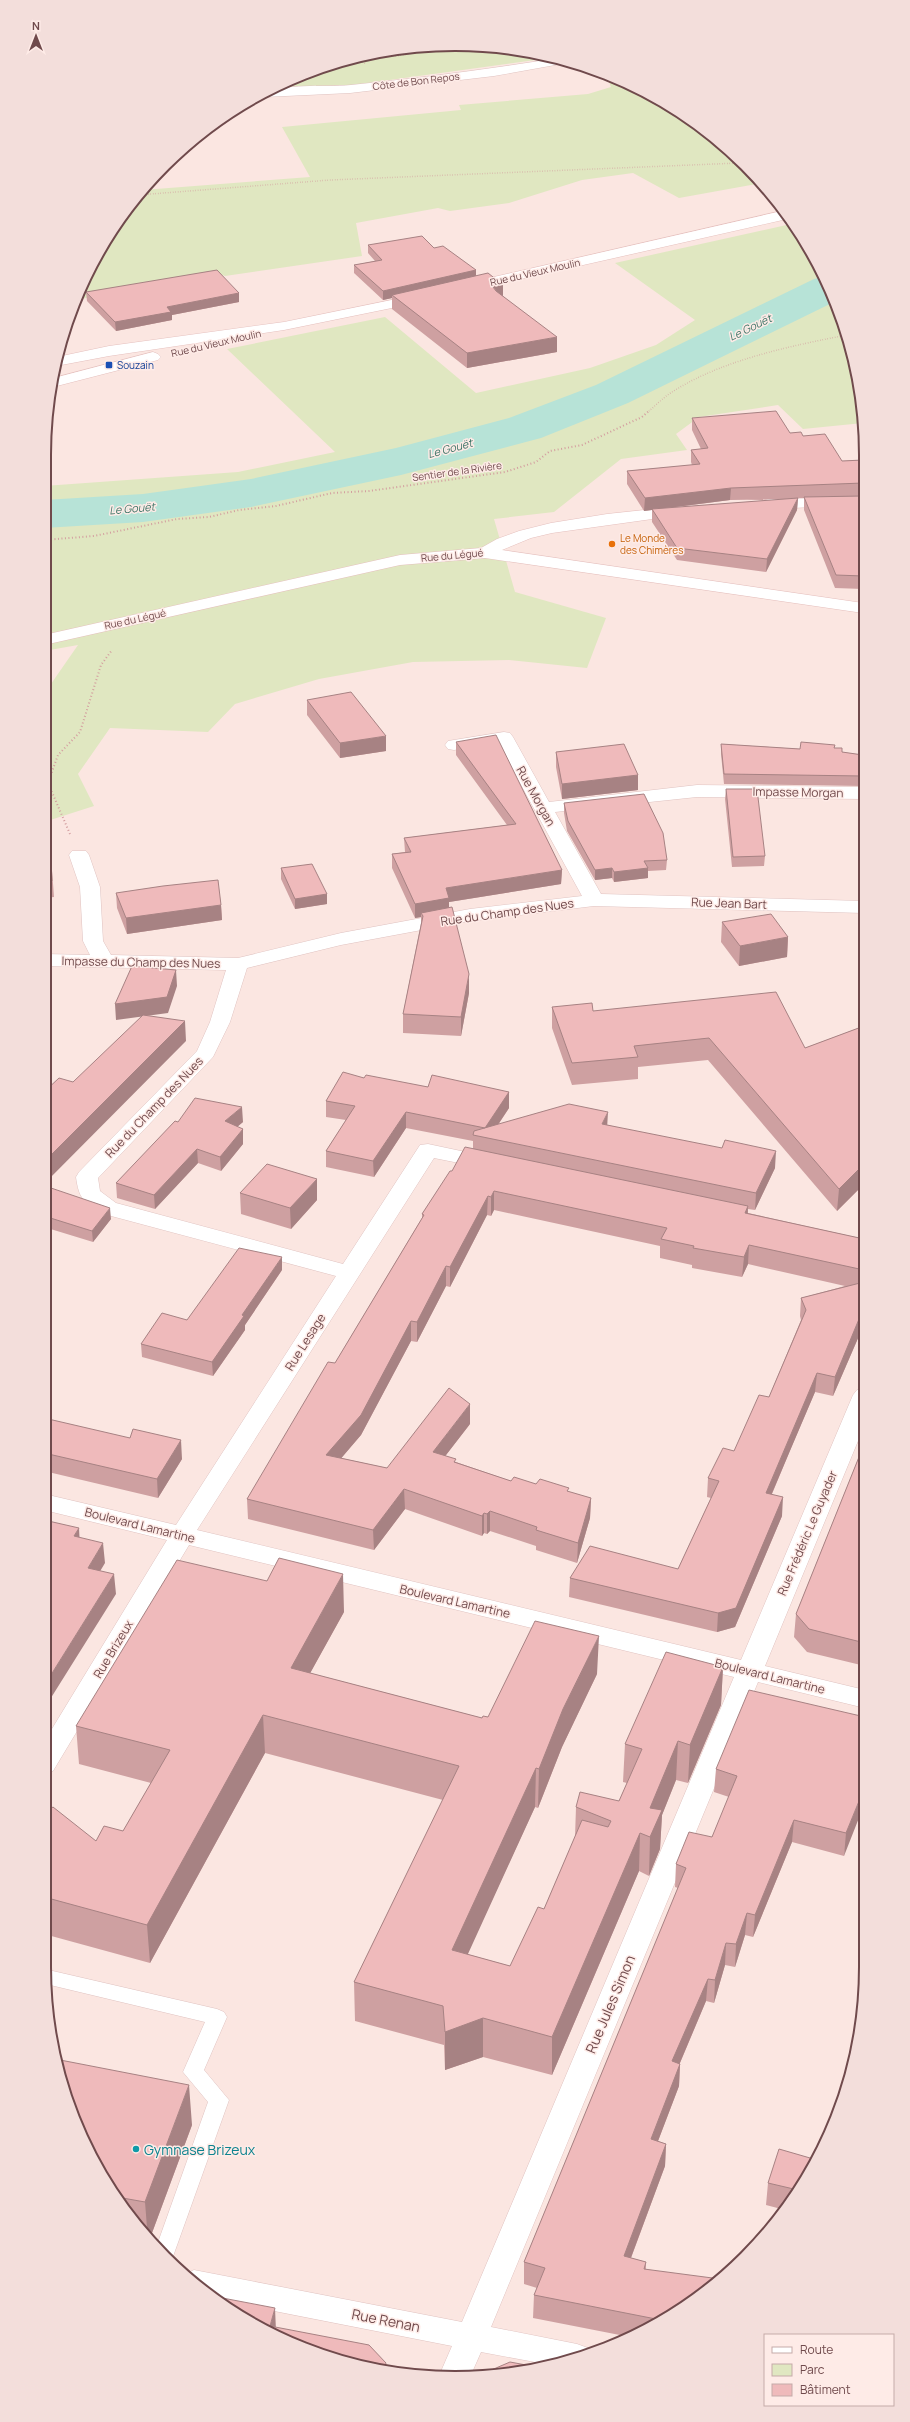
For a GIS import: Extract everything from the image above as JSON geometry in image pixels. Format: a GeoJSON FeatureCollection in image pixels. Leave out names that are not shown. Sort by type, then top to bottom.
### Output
{"type":"FeatureCollection","features":[{"type":"Feature","properties":{"kind":"street","name":"Côte de Bon Repos"},"geometry":{"type":"LineString","coordinates":[[277,92],[350,89],[494,72],[550,63]]}},
{"type":"Feature","properties":{"kind":"street","name":"Rue du Vieux Moulin"},"geometry":{"type":"LineString","coordinates":[[456,290],[781,217]]}},
{"type":"Feature","properties":{"kind":"street","name":"Rue du Vieux Moulin"},"geometry":{"type":"LineString","coordinates":[[58,382],[284,326],[434,295]]}},
{"type":"Feature","properties":{"kind":"street","name":"Rue du Vieux Moulin"},"geometry":{"type":"LineString","coordinates":[[63,361],[109,351],[284,326]]}},
{"type":"Feature","properties":{"kind":"street"},"geometry":{"type":"LineString","coordinates":[[752,505],[847,502]]}},
{"type":"Feature","properties":{"kind":"street","name":"Rue du Légué"},"geometry":{"type":"LineString","coordinates":[[51,638],[400,560],[485,554],[496,545],[542,530],[701,509]]}},
{"type":"Feature","properties":{"kind":"street"},"geometry":{"type":"LineString","coordinates":[[485,554],[859,607]]}},
{"type":"Feature","properties":{"kind":"street","name":"Rue Morgan"},"geometry":{"type":"LineString","coordinates":[[454,745],[504,737],[594,900]]}},
{"type":"Feature","properties":{"kind":"street","name":"Impasse Morgan"},"geometry":{"type":"LineString","coordinates":[[543,808],[697,791],[859,793]]}},
{"type":"Feature","properties":{"kind":"street"},"geometry":{"type":"LineString","coordinates":[[79,855],[90,887],[92,941],[103,960]]}},
{"type":"Feature","properties":{"kind":"street","name":"Rue Jean Bart"},"geometry":{"type":"LineString","coordinates":[[594,900],[859,907]]}},
{"type":"Feature","properties":{"kind":"street","name":"Rue du Champ des Nues"},"geometry":{"type":"LineString","coordinates":[[349,1273],[108,1208],[89,1194],[87,1177],[206,1053],[220,1022],[238,964],[342,939],[470,915],[594,900]]}},
{"type":"Feature","properties":{"kind":"street","name":"Impasse du Champ des Nues"},"geometry":{"type":"LineString","coordinates":[[51,960],[238,964]]}},
{"type":"Feature","properties":{"kind":"street","name":"Rue Lesage"},"geometry":{"type":"LineString","coordinates":[[182,1536],[428,1150],[506,1166]]}},
{"type":"Feature","properties":{"kind":"street","name":"Rue Frédéric Le Guyader"},"geometry":{"type":"LineString","coordinates":[[749,1671],[859,1410]]}},
{"type":"Feature","properties":{"kind":"street","name":"Boulevard Lamartine"},"geometry":{"type":"LineString","coordinates":[[51,1504],[859,1698]]}},
{"type":"Feature","properties":{"kind":"street","name":"Rue Brizeux"},"geometry":{"type":"LineString","coordinates":[[51,1752],[182,1536]]}},
{"type":"Feature","properties":{"kind":"street","name":"Rue Jules Simon"},"geometry":{"type":"LineString","coordinates":[[457,2371],[749,1671]]}},
{"type":"Feature","properties":{"kind":"street","name":"Rue Renan"},"geometry":{"type":"LineString","coordinates":[[206,2285],[567,2355]]}},
{"type":"Feature","properties":{"kind":"lane"},"geometry":{"type":"LineString","coordinates":[[51,1978],[217,2017],[193,2072],[219,2100],[166,2250]]}},
{"type":"Feature","properties":{"kind":"path"},"geometry":{"type":"LineString","coordinates":[[393,56],[412,53]]}},
{"type":"Feature","properties":{"kind":"path"},"geometry":{"type":"LineString","coordinates":[[146,194],[330,180],[734,162]]}},
{"type":"Feature","properties":{"kind":"path","name":"Sentier de la Rivière"},"geometry":{"type":"LineString","coordinates":[[51,539],[94,536],[177,519],[208,517],[239,510],[276,506],[332,493],[369,491],[505,472],[536,462],[550,451],[582,445],[642,417],[672,392],[713,371],[794,345],[841,336]]}},
{"type":"Feature","properties":{"kind":"path"},"geometry":{"type":"LineString","coordinates":[[51,775],[58,755],[80,732],[101,665],[114,647]]}},
{"type":"Feature","properties":{"kind":"path"},"geometry":{"type":"LineString","coordinates":[[51,790],[79,855]]}},
{"type":"Feature","properties":{"kind":"green space"},"geometry":{"type":"Polygon","coordinates":[[[455,51],[481,52],[508,54],[537,60],[353,85],[290,87],[325,72],[402,54],[455,51]]]}},
{"type":"Feature","properties":{"kind":"green space"},"geometry":{"type":"Polygon","coordinates":[[[609,82],[657,105],[701,134],[741,169],[755,184],[679,198],[633,173],[582,180],[509,203],[450,211],[438,208],[356,223],[362,256],[225,276],[215,272],[83,299],[105,253],[134,209],[151,189],[310,177],[282,127],[461,110],[459,105],[588,94],[611,87],[609,82]]]}},
{"type":"Feature","properties":{"kind":"green space"},"geometry":{"type":"Polygon","coordinates":[[[787,225],[805,253],[817,276],[838,325],[851,376],[856,402],[858,424],[803,429],[778,405],[699,417],[676,434],[687,450],[621,459],[554,512],[494,519],[515,592],[606,618],[587,668],[509,660],[413,662],[319,679],[235,704],[208,732],[110,728],[78,774],[94,806],[51,820],[51,684],[78,645],[51,650],[51,485],[238,472],[335,452],[227,349],[385,317],[476,393],[590,368],[656,345],[695,320],[615,263],[787,225]]]}},
{"type":"Feature","properties":{"kind":"building"},"geometry":{"type":"Polygon","coordinates":[[[422,236],[434,248],[443,246],[476,270],[383,291],[354,265],[382,260],[368,245],[422,236]]]}},
{"type":"Feature","properties":{"kind":"building"},"geometry":{"type":"Polygon","coordinates":[[[217,270],[239,293],[167,307],[171,312],[115,322],[86,292],[217,270]]]}},
{"type":"Feature","properties":{"kind":"building"},"geometry":{"type":"Polygon","coordinates":[[[488,273],[503,285],[493,287],[496,291],[557,337],[467,353],[392,295],[488,273]]]}},
{"type":"Feature","properties":{"kind":"building"},"geometry":{"type":"Polygon","coordinates":[[[776,411],[790,433],[801,432],[803,436],[825,434],[842,461],[859,460],[859,483],[731,488],[645,498],[627,471],[700,464],[691,450],[708,448],[692,418],[776,411]]]}},
{"type":"Feature","properties":{"kind":"building"},"geometry":{"type":"Polygon","coordinates":[[[859,496],[859,576],[836,575],[804,497],[859,496]]]}},
{"type":"Feature","properties":{"kind":"building"},"geometry":{"type":"Polygon","coordinates":[[[798,498],[767,559],[677,548],[652,509],[798,498]]]}},
{"type":"Feature","properties":{"kind":"building"},"geometry":{"type":"Polygon","coordinates":[[[351,692],[386,736],[340,743],[307,700],[351,692]]]}},
{"type":"Feature","properties":{"kind":"building"},"geometry":{"type":"Polygon","coordinates":[[[496,735],[562,870],[446,888],[449,898],[415,904],[392,854],[411,852],[404,838],[516,824],[456,742],[496,735]]]}},
{"type":"Feature","properties":{"kind":"building"},"geometry":{"type":"Polygon","coordinates":[[[801,742],[835,745],[834,748],[842,748],[842,752],[859,754],[859,776],[724,774],[721,744],[800,749],[801,742]]]}},
{"type":"Feature","properties":{"kind":"building"},"geometry":{"type":"Polygon","coordinates":[[[624,744],[638,775],[562,784],[556,752],[624,744]]]}},
{"type":"Feature","properties":{"kind":"building"},"geometry":{"type":"Polygon","coordinates":[[[726,789],[757,789],[765,856],[733,857],[726,789]]]}},
{"type":"Feature","properties":{"kind":"building"},"geometry":{"type":"Polygon","coordinates":[[[644,794],[663,833],[667,860],[644,861],[648,868],[614,872],[612,868],[595,870],[568,821],[564,803],[644,794]]]}},
{"type":"Feature","properties":{"kind":"building"},"geometry":{"type":"Polygon","coordinates":[[[312,864],[327,894],[295,899],[281,868],[312,864]]]}},
{"type":"Feature","properties":{"kind":"building"},"geometry":{"type":"Polygon","coordinates":[[[218,880],[221,905],[126,918],[116,893],[163,886],[218,880]]]}},
{"type":"Feature","properties":{"kind":"building"},"geometry":{"type":"Polygon","coordinates":[[[452,907],[469,974],[461,1017],[403,1014],[423,916],[421,913],[452,907]]]}},
{"type":"Feature","properties":{"kind":"building"},"geometry":{"type":"Polygon","coordinates":[[[771,914],[788,937],[740,946],[722,922],[771,914]]]}},
{"type":"Feature","properties":{"kind":"building"},"geometry":{"type":"Polygon","coordinates":[[[132,966],[176,970],[167,997],[115,1004],[132,966]]]}},
{"type":"Feature","properties":{"kind":"building"},"geometry":{"type":"Polygon","coordinates":[[[776,992],[805,1048],[859,1028],[859,1169],[839,1189],[709,1038],[634,1046],[638,1057],[572,1063],[552,1007],[592,1003],[593,1011],[776,992]]]}},
{"type":"Feature","properties":{"kind":"building"},"geometry":{"type":"Polygon","coordinates":[[[143,1015],[185,1021],[51,1155],[51,1085],[59,1078],[73,1082],[143,1015]]]}},
{"type":"Feature","properties":{"kind":"building"},"geometry":{"type":"Polygon","coordinates":[[[343,1072],[364,1078],[366,1075],[428,1087],[432,1075],[509,1092],[485,1128],[406,1112],[373,1161],[326,1151],[355,1106],[326,1101],[343,1072]]]}},
{"type":"Feature","properties":{"kind":"building"},"geometry":{"type":"Polygon","coordinates":[[[195,1098],[242,1107],[225,1121],[243,1129],[220,1157],[197,1149],[154,1195],[116,1183],[175,1121],[178,1122],[195,1098]]]}},
{"type":"Feature","properties":{"kind":"building"},"geometry":{"type":"Polygon","coordinates":[[[569,1104],[608,1112],[602,1124],[722,1148],[725,1140],[776,1151],[756,1193],[473,1135],[474,1131],[569,1104]]]}},
{"type":"Feature","properties":{"kind":"building"},"geometry":{"type":"Polygon","coordinates":[[[465,1147],[748,1206],[745,1213],[859,1238],[859,1269],[749,1245],[744,1257],[693,1248],[694,1246],[661,1239],[667,1228],[494,1191],[491,1197],[488,1196],[450,1267],[446,1266],[417,1322],[411,1321],[361,1415],[326,1455],[387,1468],[449,1388],[470,1404],[433,1452],[456,1459],[454,1462],[511,1481],[514,1477],[536,1484],[540,1479],[569,1488],[567,1491],[591,1498],[578,1543],[536,1530],[537,1527],[490,1511],[487,1514],[484,1513],[482,1516],[404,1489],[373,1530],[247,1499],[328,1362],[335,1363],[424,1215],[422,1214],[450,1171],[452,1171],[465,1147]]]}},
{"type":"Feature","properties":{"kind":"building"},"geometry":{"type":"Polygon","coordinates":[[[267,1164],[317,1179],[290,1208],[240,1193],[267,1164]]]}},
{"type":"Feature","properties":{"kind":"building"},"geometry":{"type":"Polygon","coordinates":[[[51,1188],[110,1208],[92,1231],[51,1218],[51,1188]]]}},
{"type":"Feature","properties":{"kind":"building"},"geometry":{"type":"Polygon","coordinates":[[[239,1248],[282,1257],[212,1362],[141,1344],[162,1313],[187,1320],[239,1248]]]}},
{"type":"Feature","properties":{"kind":"building"},"geometry":{"type":"Polygon","coordinates":[[[859,1283],[859,1319],[835,1377],[817,1373],[766,1493],[783,1497],[736,1608],[718,1613],[570,1578],[590,1546],[678,1569],[719,1481],[708,1478],[723,1448],[734,1451],[759,1395],[769,1397],[806,1310],[801,1298],[859,1283]]]}},
{"type":"Feature","properties":{"kind":"building"},"geometry":{"type":"Polygon","coordinates":[[[51,1420],[130,1438],[133,1429],[181,1440],[157,1479],[51,1455],[51,1420]]]}},
{"type":"Feature","properties":{"kind":"building"},"geometry":{"type":"Polygon","coordinates":[[[859,1457],[859,1642],[809,1629],[796,1614],[859,1457]]]}},
{"type":"Feature","properties":{"kind":"building"},"geometry":{"type":"Polygon","coordinates":[[[51,1522],[79,1528],[74,1536],[103,1543],[88,1568],[114,1574],[51,1675],[51,1522]]]}},
{"type":"Feature","properties":{"kind":"building"},"geometry":{"type":"Polygon","coordinates":[[[279,1558],[343,1574],[291,1668],[482,1718],[483,1716],[488,1717],[535,1621],[599,1636],[563,1709],[539,1769],[536,1768],[452,1950],[510,1966],[538,1907],[544,1909],[582,1820],[608,1827],[611,1821],[576,1807],[580,1792],[619,1801],[642,1749],[625,1744],[666,1652],[723,1667],[690,1745],[678,1741],[650,1808],[662,1810],[650,1837],[640,1833],[552,2037],[483,2018],[445,2032],[443,2006],[354,1982],[459,1766],[263,1715],[147,1925],[51,1899],[51,1808],[53,1807],[96,1841],[104,1826],[123,1831],[170,1750],[76,1726],[177,1560],[267,1581],[279,1558]]]}},
{"type":"Feature","properties":{"kind":"building"},"geometry":{"type":"Polygon","coordinates":[[[749,1690],[859,1716],[859,1801],[846,1833],[794,1820],[755,1915],[747,1913],[736,1944],[726,1943],[715,1980],[708,1979],[672,2061],[680,2064],[651,2139],[666,2144],[624,2256],[646,2262],[644,2269],[713,2278],[701,2288],[654,2319],[534,2295],[545,2268],[524,2262],[686,1868],[676,1864],[689,1832],[712,1837],[737,1776],[716,1769],[749,1690]]]}},
{"type":"Feature","properties":{"kind":"building"},"geometry":{"type":"Polygon","coordinates":[[[62,2060],[189,2085],[145,2202],[124,2198],[105,2169],[82,2122],[72,2097],[62,2060]]]}},
{"type":"Feature","properties":{"kind":"building"},"geometry":{"type":"Polygon","coordinates":[[[779,2149],[811,2158],[792,2189],[768,2183],[779,2149]]]}},
{"type":"Feature","properties":{"kind":"building"},"geometry":{"type":"Polygon","coordinates":[[[224,2298],[275,2308],[270,2326],[224,2298]]]}},
{"type":"Feature","properties":{"kind":"building"},"geometry":{"type":"Polygon","coordinates":[[[270,2326],[369,2345],[386,2363],[385,2365],[376,2363],[325,2350],[270,2326]]]}},
{"type":"Feature","properties":{"kind":"building"},"geometry":{"type":"Polygon","coordinates":[[[510,2362],[525,2365],[508,2368],[493,2369],[510,2362]]]}},
{"type":"Feature","properties":{"kind":"waterway","name":"Le Gouët"},"geometry":{"type":"LineString","coordinates":[[51,514],[143,508],[251,493],[401,461],[525,428],[612,394],[824,291]]}},
{"type":"Feature","properties":{"kind":"place","name":"Souzain"},"geometry":{"type":"Point","coordinates":[109,365]}},
{"type":"Feature","properties":{"kind":"place","name":"Le Monde des Chimères"},"geometry":{"type":"Point","coordinates":[612,544]}},
{"type":"Feature","properties":{"kind":"place","name":"Gymnase Brizeux"},"geometry":{"type":"Point","coordinates":[136,2149]}}]}
